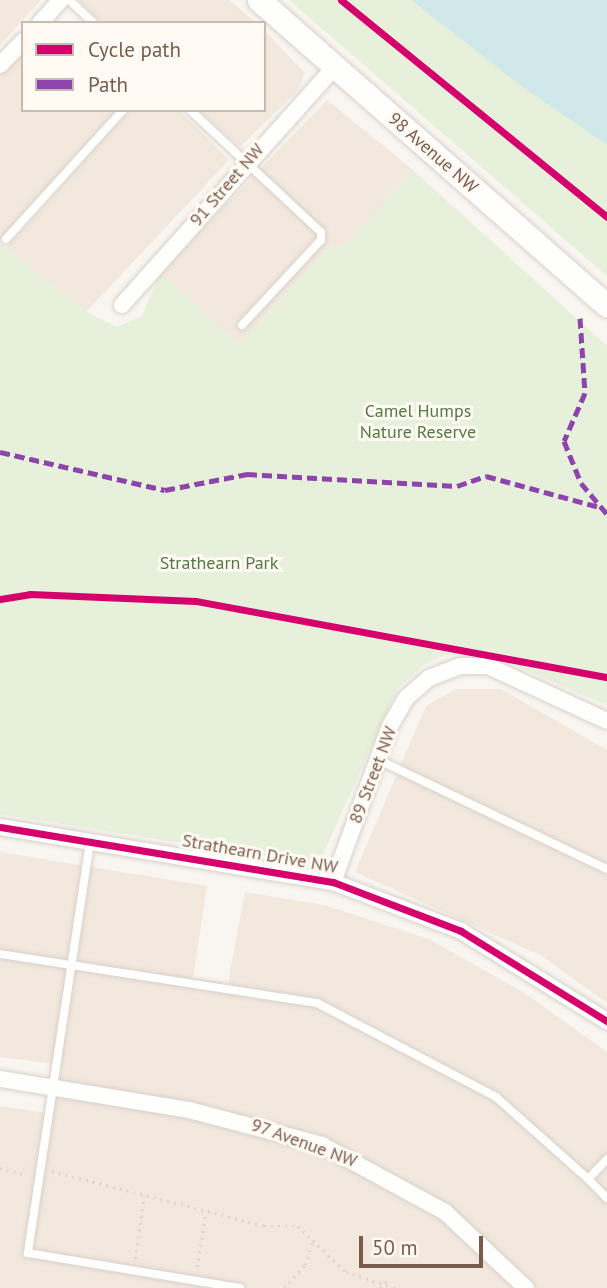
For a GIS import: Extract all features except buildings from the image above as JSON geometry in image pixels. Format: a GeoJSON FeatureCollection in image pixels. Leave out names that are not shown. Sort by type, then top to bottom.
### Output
{"type":"FeatureCollection","features":[{"type":"Feature","properties":{"kind":"main road","name":"98 Avenue NW"},"geometry":{"type":"LineString","coordinates":[[259,0],[607,306]]}},
{"type":"Feature","properties":{"kind":"street"},"geometry":{"type":"LineString","coordinates":[[42,21],[61,0]]}},
{"type":"Feature","properties":{"kind":"street"},"geometry":{"type":"LineString","coordinates":[[0,65],[21,43]]}},
{"type":"Feature","properties":{"kind":"street","name":"91 Street NW"},"geometry":{"type":"LineString","coordinates":[[122,305],[247,162],[335,67]]}},
{"type":"Feature","properties":{"kind":"street","name":"89 Street NW"},"geometry":{"type":"LineString","coordinates":[[333,882],[377,759],[406,698],[429,678],[461,666],[488,666],[607,721]]}},
{"type":"Feature","properties":{"kind":"street","name":"Strathearn Drive NW"},"geometry":{"type":"LineString","coordinates":[[0,827],[333,882],[471,936],[607,1021]]}},
{"type":"Feature","properties":{"kind":"street","name":"97 Avenue NW"},"geometry":{"type":"LineString","coordinates":[[0,1079],[251,1122],[344,1154],[445,1212],[526,1288]]}},
{"type":"Feature","properties":{"kind":"lane"},"geometry":{"type":"LineString","coordinates":[[69,0],[92,21]]}},
{"type":"Feature","properties":{"kind":"lane"},"geometry":{"type":"LineString","coordinates":[[6,239],[121,112]]}},
{"type":"Feature","properties":{"kind":"lane"},"geometry":{"type":"LineString","coordinates":[[192,112],[314,222],[321,240],[242,325]]}},
{"type":"Feature","properties":{"kind":"lane"},"geometry":{"type":"LineString","coordinates":[[377,759],[607,869]]}},
{"type":"Feature","properties":{"kind":"lane"},"geometry":{"type":"LineString","coordinates":[[90,842],[28,1253],[240,1288]]}},
{"type":"Feature","properties":{"kind":"lane"},"geometry":{"type":"LineString","coordinates":[[0,954],[317,1003],[496,1097],[607,1198]]}},
{"type":"Feature","properties":{"kind":"lane"},"geometry":{"type":"LineString","coordinates":[[588,1179],[607,1159]]}},
{"type":"Feature","properties":{"kind":"path"},"geometry":{"type":"LineString","coordinates":[[0,1168],[40,1176],[61,1169],[70,1178],[205,1212],[298,1226],[346,1272],[387,1280],[395,1288]]}},
{"type":"Feature","properties":{"kind":"path"},"geometry":{"type":"LineString","coordinates":[[133,1270],[144,1196]]}},
{"type":"Feature","properties":{"kind":"path"},"geometry":{"type":"LineString","coordinates":[[195,1281],[205,1212]]}},
{"type":"Feature","properties":{"kind":"path"},"geometry":{"type":"LineString","coordinates":[[284,1288],[304,1265],[313,1241]]}},
{"type":"Feature","properties":{"kind":"path"},"geometry":{"type":"LineString","coordinates":[[380,1288],[387,1280]]}},
{"type":"Feature","properties":{"kind":"shaded area"},"geometry":{"type":"Polygon","coordinates":[[[0,0],[41,0],[21,21],[0,45],[0,0]]]}},
{"type":"Feature","properties":{"kind":"shaded area"},"geometry":{"type":"Polygon","coordinates":[[[79,0],[229,0],[254,21],[100,21],[79,0]]]}},
{"type":"Feature","properties":{"kind":"shaded area"},"geometry":{"type":"Polygon","coordinates":[[[266,32],[305,73],[297,91],[240,147],[200,112],[266,112],[266,32]]]}},
{"type":"Feature","properties":{"kind":"shaded area"},"geometry":{"type":"Polygon","coordinates":[[[21,53],[21,112],[116,112],[0,239],[0,75],[21,53]]]}},
{"type":"Feature","properties":{"kind":"shaded area"},"geometry":{"type":"Polygon","coordinates":[[[327,100],[413,170],[348,243],[326,250],[239,344],[160,273],[327,100]]]}},
{"type":"Feature","properties":{"kind":"shaded area"},"geometry":{"type":"Polygon","coordinates":[[[128,112],[181,112],[229,160],[86,312],[6,248],[128,112]]]}},
{"type":"Feature","properties":{"kind":"shaded area"},"geometry":{"type":"Polygon","coordinates":[[[456,689],[501,689],[607,750],[607,1003],[542,956],[355,872],[426,706],[456,689]]]}},
{"type":"Feature","properties":{"kind":"shaded area"},"geometry":{"type":"Polygon","coordinates":[[[0,852],[207,886],[193,978],[228,983],[245,892],[324,905],[429,939],[523,992],[607,1052],[607,1288],[0,1288],[0,1106],[53,1114],[62,1065],[0,1057],[0,852]]]}},
{"type":"Feature","properties":{"kind":"green space"},"geometry":{"type":"Polygon","coordinates":[[[289,0],[411,0],[607,145],[607,276],[289,0]]]}},
{"type":"Feature","properties":{"kind":"green space","name":"Strathearn Park"},"geometry":{"type":"Polygon","coordinates":[[[413,170],[607,346],[607,705],[490,655],[444,655],[424,665],[398,688],[318,865],[0,814],[0,243],[86,312],[117,327],[142,316],[160,273],[239,344],[326,250],[348,243],[413,170]]]}},
{"type":"Feature","properties":{"kind":"water"},"geometry":{"type":"Polygon","coordinates":[[[411,0],[607,0],[607,145],[520,85],[411,0]]]}},
{"type":"Feature","properties":{"kind":"marked path"},"geometry":{"type":"LineString","coordinates":[[580,318],[585,393],[564,441],[581,483],[607,514]]}},
{"type":"Feature","properties":{"kind":"marked path"},"geometry":{"type":"LineString","coordinates":[[0,452],[165,490],[247,474],[457,486],[486,476],[599,507]]}},
{"type":"Feature","properties":{"kind":"cycle path"},"geometry":{"type":"LineString","coordinates":[[341,0],[607,217]]}},
{"type":"Feature","properties":{"kind":"cycle path"},"geometry":{"type":"LineString","coordinates":[[0,599],[30,594],[196,601],[607,677]]}},
{"type":"Feature","properties":{"kind":"cycle path"},"geometry":{"type":"LineString","coordinates":[[0,827],[333,882],[461,931],[607,1021]]}},
{"type":"Feature","properties":{"kind":"park label","name":"Camel Humps Nature Reserve"},"geometry":{"type":"Point","coordinates":[418,422]}}]}
